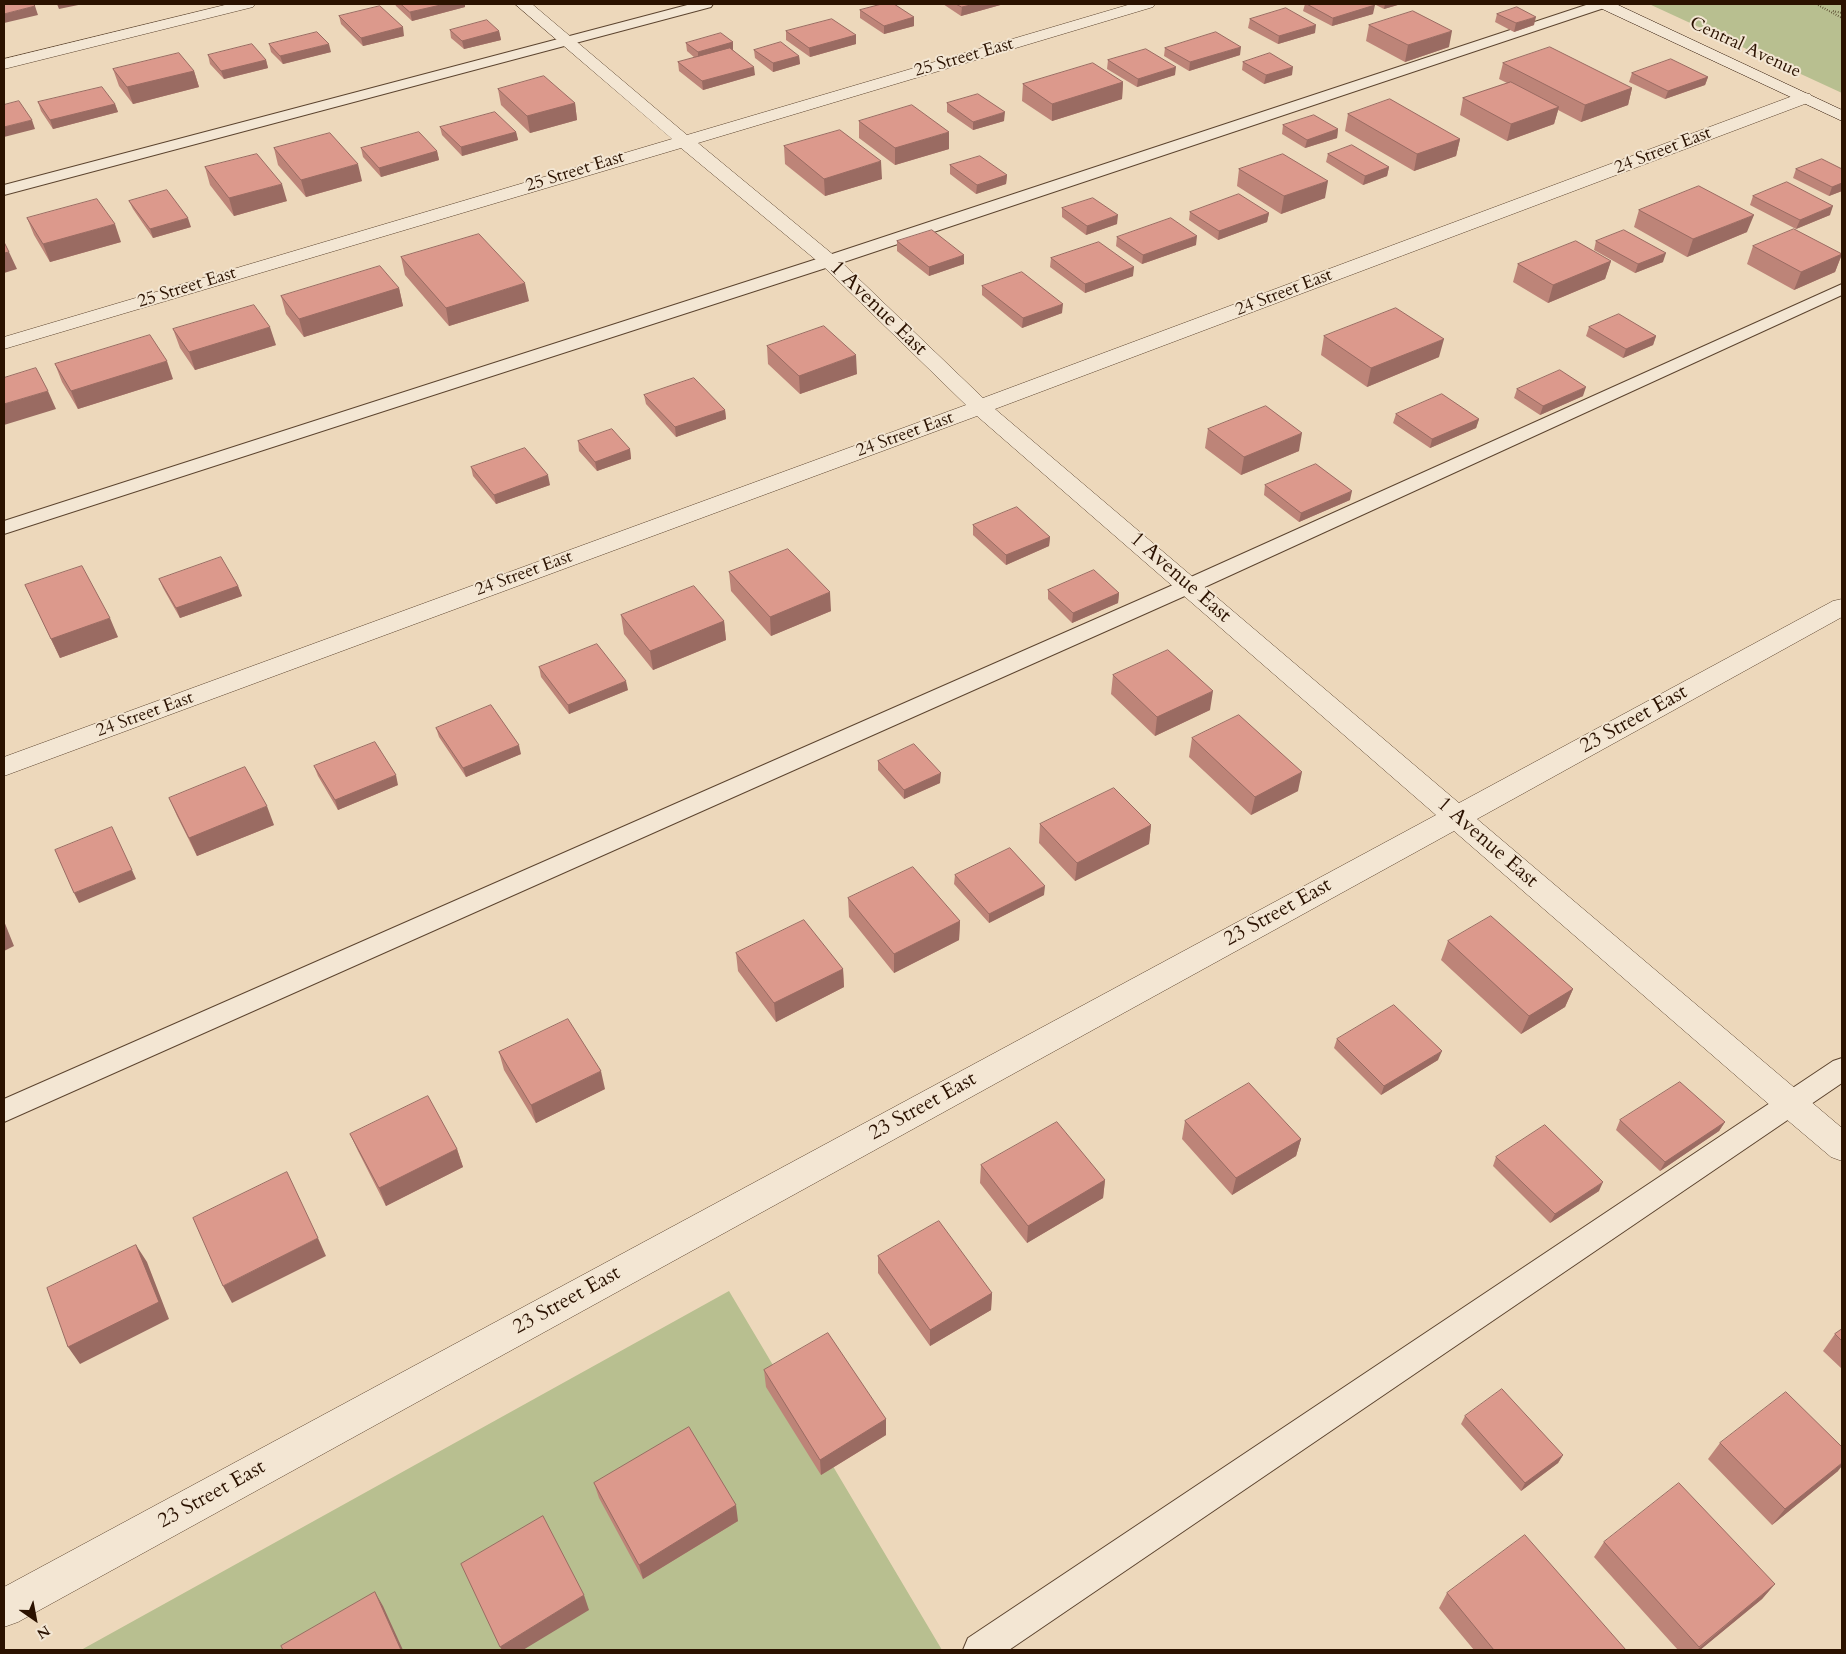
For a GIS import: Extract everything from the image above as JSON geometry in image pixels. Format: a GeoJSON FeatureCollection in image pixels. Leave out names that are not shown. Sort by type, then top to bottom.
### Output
{"type":"FeatureCollection","features":[{"type":"Feature","properties":{"kind":"street"},"geometry":{"type":"LineString","coordinates":[[4,64],[248,4]]}},
{"type":"Feature","properties":{"kind":"street","name":"1 Avenue East"},"geometry":{"type":"LineString","coordinates":[[523,4],[829,261],[980,407],[1842,1147]]}},
{"type":"Feature","properties":{"kind":"street","name":"25 Street East"},"geometry":{"type":"LineString","coordinates":[[4,343],[683,140],[1147,4]]}},
{"type":"Feature","properties":{"kind":"street","name":"Central Avenue"},"geometry":{"type":"LineString","coordinates":[[1603,4],[1842,116]]}},
{"type":"Feature","properties":{"kind":"street","name":"24 Street East"},"geometry":{"type":"LineString","coordinates":[[4,768],[980,407],[1804,98]]}},
{"type":"Feature","properties":{"kind":"street","name":"23 Street East"},"geometry":{"type":"LineString","coordinates":[[4,1608],[1842,607]]}},
{"type":"Feature","properties":{"kind":"lane"},"geometry":{"type":"LineString","coordinates":[[4,190],[706,4]]}},
{"type":"Feature","properties":{"kind":"lane"},"geometry":{"type":"LineString","coordinates":[[4,528],[829,261],[1603,4]]}},
{"type":"Feature","properties":{"kind":"lane"},"geometry":{"type":"LineString","coordinates":[[4,1111],[1189,586],[1842,289]]}},
{"type":"Feature","properties":{"kind":"lane"},"geometry":{"type":"LineString","coordinates":[[980,1650],[1842,1069]]}},
{"type":"Feature","properties":{"kind":"path"},"geometry":{"type":"LineString","coordinates":[[1816,4],[1842,18]]}},
{"type":"Feature","properties":{"kind":"path"},"geometry":{"type":"LineString","coordinates":[[1829,11],[1842,13]]}},
{"type":"Feature","properties":{"kind":"green space"},"geometry":{"type":"Polygon","coordinates":[[[1649,4],[1842,4],[1842,93],[1649,4]]]}},
{"type":"Feature","properties":{"kind":"green space"},"geometry":{"type":"Polygon","coordinates":[[[729,1291],[942,1650],[81,1650],[729,1291]]]}},
{"type":"Feature","properties":{"kind":"building"},"geometry":{"type":"Polygon","coordinates":[[[4,4],[33,4],[35,6],[4,14],[4,4]]]}},
{"type":"Feature","properties":{"kind":"building"},"geometry":{"type":"Polygon","coordinates":[[[401,4],[445,4],[410,12],[401,4]]]}},
{"type":"Feature","properties":{"kind":"building"},"geometry":{"type":"Polygon","coordinates":[[[882,4],[894,4],[914,17],[884,26],[860,10],[882,4]]]}},
{"type":"Feature","properties":{"kind":"building"},"geometry":{"type":"Polygon","coordinates":[[[956,4],[975,4],[962,7],[956,4]]]}},
{"type":"Feature","properties":{"kind":"building"},"geometry":{"type":"Polygon","coordinates":[[[1307,4],[1372,4],[1375,5],[1333,18],[1307,4]]]}},
{"type":"Feature","properties":{"kind":"building"},"geometry":{"type":"Polygon","coordinates":[[[380,6],[403,27],[361,38],[339,16],[380,6]]]}},
{"type":"Feature","properties":{"kind":"building"},"geometry":{"type":"Polygon","coordinates":[[[1517,7],[1536,17],[1516,23],[1497,14],[1517,7]]]}},
{"type":"Feature","properties":{"kind":"building"},"geometry":{"type":"Polygon","coordinates":[[[1286,8],[1316,25],[1279,36],[1250,19],[1286,8]]]}},
{"type":"Feature","properties":{"kind":"building"},"geometry":{"type":"Polygon","coordinates":[[[1413,11],[1452,31],[1408,45],[1369,25],[1413,11]]]}},
{"type":"Feature","properties":{"kind":"building"},"geometry":{"type":"Polygon","coordinates":[[[832,19],[856,35],[809,48],[786,31],[832,19]]]}},
{"type":"Feature","properties":{"kind":"building"},"geometry":{"type":"Polygon","coordinates":[[[487,20],[499,31],[462,41],[450,30],[487,20]]]}},
{"type":"Feature","properties":{"kind":"building"},"geometry":{"type":"Polygon","coordinates":[[[317,32],[329,44],[280,56],[269,44],[317,32]]]}},
{"type":"Feature","properties":{"kind":"building"},"geometry":{"type":"Polygon","coordinates":[[[1216,32],[1241,47],[1190,62],[1165,48],[1216,32]]]}},
{"type":"Feature","properties":{"kind":"building"},"geometry":{"type":"Polygon","coordinates":[[[721,33],[733,42],[698,52],[686,43],[721,33]]]}},
{"type":"Feature","properties":{"kind":"building"},"geometry":{"type":"Polygon","coordinates":[[[781,42],[799,56],[773,63],[754,50],[781,42]]]}},
{"type":"Feature","properties":{"kind":"building"},"geometry":{"type":"Polygon","coordinates":[[[252,44],[266,60],[221,71],[208,55],[252,44]]]}},
{"type":"Feature","properties":{"kind":"building"},"geometry":{"type":"Polygon","coordinates":[[[1550,47],[1632,88],[1585,105],[1503,63],[1550,47]]]}},
{"type":"Feature","properties":{"kind":"building"},"geometry":{"type":"Polygon","coordinates":[[[730,48],[754,67],[702,81],[678,62],[730,48]]]}},
{"type":"Feature","properties":{"kind":"building"},"geometry":{"type":"Polygon","coordinates":[[[1146,49],[1176,67],[1138,79],[1108,60],[1146,49]]]}},
{"type":"Feature","properties":{"kind":"building"},"geometry":{"type":"Polygon","coordinates":[[[179,53],[194,71],[127,87],[113,69],[179,53]]]}},
{"type":"Feature","properties":{"kind":"building"},"geometry":{"type":"Polygon","coordinates":[[[1270,53],[1293,67],[1266,75],[1243,62],[1270,53]]]}},
{"type":"Feature","properties":{"kind":"building"},"geometry":{"type":"Polygon","coordinates":[[[1671,59],[1708,77],[1668,91],[1632,73],[1671,59]]]}},
{"type":"Feature","properties":{"kind":"building"},"geometry":{"type":"Polygon","coordinates":[[[1093,63],[1123,82],[1052,104],[1023,84],[1093,63]]]}},
{"type":"Feature","properties":{"kind":"building"},"geometry":{"type":"Polygon","coordinates":[[[544,76],[575,103],[527,116],[498,89],[544,76]]]}},
{"type":"Feature","properties":{"kind":"building"},"geometry":{"type":"Polygon","coordinates":[[[1511,82],[1559,107],[1511,124],[1463,98],[1511,82]]]}},
{"type":"Feature","properties":{"kind":"building"},"geometry":{"type":"Polygon","coordinates":[[[102,87],[115,104],[50,120],[38,102],[102,87]]]}},
{"type":"Feature","properties":{"kind":"building"},"geometry":{"type":"Polygon","coordinates":[[[978,94],[1005,112],[973,122],[947,103],[978,94]]]}},
{"type":"Feature","properties":{"kind":"building"},"geometry":{"type":"Polygon","coordinates":[[[1390,99],[1460,139],[1417,154],[1348,114],[1390,99]]]}},
{"type":"Feature","properties":{"kind":"building"},"geometry":{"type":"Polygon","coordinates":[[[19,101],[32,120],[4,127],[4,105],[19,101]]]}},
{"type":"Feature","properties":{"kind":"building"},"geometry":{"type":"Polygon","coordinates":[[[912,105],[949,132],[895,148],[859,121],[912,105]]]}},
{"type":"Feature","properties":{"kind":"building"},"geometry":{"type":"Polygon","coordinates":[[[495,112],[516,132],[461,147],[440,127],[495,112]]]}},
{"type":"Feature","properties":{"kind":"building"},"geometry":{"type":"Polygon","coordinates":[[[1314,115],[1338,129],[1307,140],[1283,125],[1314,115]]]}},
{"type":"Feature","properties":{"kind":"building"},"geometry":{"type":"Polygon","coordinates":[[[840,130],[881,161],[824,179],[784,146],[840,130]]]}},
{"type":"Feature","properties":{"kind":"building"},"geometry":{"type":"Polygon","coordinates":[[[419,132],[437,151],[379,168],[361,148],[419,132]]]}},
{"type":"Feature","properties":{"kind":"building"},"geometry":{"type":"Polygon","coordinates":[[[330,133],[358,164],[301,180],[274,148],[330,133]]]}},
{"type":"Feature","properties":{"kind":"building"},"geometry":{"type":"Polygon","coordinates":[[[1352,145],[1389,167],[1365,176],[1328,154],[1352,145]]]}},
{"type":"Feature","properties":{"kind":"building"},"geometry":{"type":"Polygon","coordinates":[[[257,154],[282,184],[229,198],[205,167],[257,154]]]}},
{"type":"Feature","properties":{"kind":"building"},"geometry":{"type":"Polygon","coordinates":[[[1283,154],[1328,181],[1284,196],[1239,169],[1283,154]]]}},
{"type":"Feature","properties":{"kind":"building"},"geometry":{"type":"Polygon","coordinates":[[[980,156],[1007,175],[977,185],[950,165],[980,156]]]}},
{"type":"Feature","properties":{"kind":"building"},"geometry":{"type":"Polygon","coordinates":[[[1822,159],[1842,169],[1842,183],[1832,187],[1796,169],[1822,159]]]}},
{"type":"Feature","properties":{"kind":"building"},"geometry":{"type":"Polygon","coordinates":[[[1787,182],[1833,206],[1800,220],[1753,196],[1787,182]]]}},
{"type":"Feature","properties":{"kind":"building"},"geometry":{"type":"Polygon","coordinates":[[[1699,186],[1754,215],[1693,239],[1639,210],[1699,186]]]}},
{"type":"Feature","properties":{"kind":"building"},"geometry":{"type":"Polygon","coordinates":[[[167,190],[188,218],[150,229],[129,201],[167,190]]]}},
{"type":"Feature","properties":{"kind":"building"},"geometry":{"type":"Polygon","coordinates":[[[1239,194],[1269,213],[1219,231],[1190,212],[1239,194]]]}},
{"type":"Feature","properties":{"kind":"building"},"geometry":{"type":"Polygon","coordinates":[[[1093,198],[1118,215],[1087,226],[1062,208],[1093,198]]]}},
{"type":"Feature","properties":{"kind":"building"},"geometry":{"type":"Polygon","coordinates":[[[97,199],[115,224],[43,244],[27,218],[97,199]]]}},
{"type":"Feature","properties":{"kind":"building"},"geometry":{"type":"Polygon","coordinates":[[[1171,218],[1197,236],[1143,255],[1117,237],[1171,218]]]}},
{"type":"Feature","properties":{"kind":"building"},"geometry":{"type":"Polygon","coordinates":[[[1794,229],[1842,254],[1801,272],[1753,246],[1794,229]]]}},
{"type":"Feature","properties":{"kind":"building"},"geometry":{"type":"Polygon","coordinates":[[[932,230],[964,255],[929,267],[897,241],[932,230]]]}},
{"type":"Feature","properties":{"kind":"building"},"geometry":{"type":"Polygon","coordinates":[[[1624,230],[1666,253],[1638,264],[1596,241],[1624,230]]]}},
{"type":"Feature","properties":{"kind":"building"},"geometry":{"type":"Polygon","coordinates":[[[479,234],[525,283],[446,308],[401,257],[479,234]]]}},
{"type":"Feature","properties":{"kind":"building"},"geometry":{"type":"Polygon","coordinates":[[[1576,241],[1611,261],[1553,285],[1518,264],[1576,241]]]}},
{"type":"Feature","properties":{"kind":"building"},"geometry":{"type":"Polygon","coordinates":[[[4,242],[9,252],[4,253],[4,242]]]}},
{"type":"Feature","properties":{"kind":"building"},"geometry":{"type":"Polygon","coordinates":[[[1099,242],[1134,267],[1085,284],[1051,258],[1099,242]]]}},
{"type":"Feature","properties":{"kind":"building"},"geometry":{"type":"Polygon","coordinates":[[[380,266],[399,288],[299,319],[281,296],[380,266]]]}},
{"type":"Feature","properties":{"kind":"building"},"geometry":{"type":"Polygon","coordinates":[[[1022,272],[1063,304],[1023,318],[982,286],[1022,272]]]}},
{"type":"Feature","properties":{"kind":"building"},"geometry":{"type":"Polygon","coordinates":[[[254,305],[270,327],[189,352],[173,329],[254,305]]]}},
{"type":"Feature","properties":{"kind":"building"},"geometry":{"type":"Polygon","coordinates":[[[1396,308],[1444,339],[1371,368],[1324,336],[1396,308]]]}},
{"type":"Feature","properties":{"kind":"building"},"geometry":{"type":"Polygon","coordinates":[[[1619,314],[1656,336],[1626,349],[1589,327],[1619,314]]]}},
{"type":"Feature","properties":{"kind":"building"},"geometry":{"type":"Polygon","coordinates":[[[824,326],[856,355],[799,376],[767,346],[824,326]]]}},
{"type":"Feature","properties":{"kind":"building"},"geometry":{"type":"Polygon","coordinates":[[[150,335],[167,361],[71,391],[55,364],[150,335]]]}},
{"type":"Feature","properties":{"kind":"building"},"geometry":{"type":"Polygon","coordinates":[[[36,368],[48,391],[4,404],[4,378],[36,368]]]}},
{"type":"Feature","properties":{"kind":"building"},"geometry":{"type":"Polygon","coordinates":[[[1560,370],[1586,387],[1543,406],[1517,389],[1560,370]]]}},
{"type":"Feature","properties":{"kind":"building"},"geometry":{"type":"Polygon","coordinates":[[[694,378],[725,410],[675,427],[644,395],[694,378]]]}},
{"type":"Feature","properties":{"kind":"building"},"geometry":{"type":"Polygon","coordinates":[[[1442,394],[1479,419],[1432,439],[1396,414],[1442,394]]]}},
{"type":"Feature","properties":{"kind":"building"},"geometry":{"type":"Polygon","coordinates":[[[1266,406],[1302,433],[1244,457],[1208,429],[1266,406]]]}},
{"type":"Feature","properties":{"kind":"building"},"geometry":{"type":"Polygon","coordinates":[[[612,429],[630,449],[595,462],[578,441],[612,429]]]}},
{"type":"Feature","properties":{"kind":"building"},"geometry":{"type":"Polygon","coordinates":[[[525,448],[548,475],[494,495],[471,467],[525,448]]]}},
{"type":"Feature","properties":{"kind":"building"},"geometry":{"type":"Polygon","coordinates":[[[1316,464],[1352,491],[1301,513],[1265,485],[1316,464]]]}},
{"type":"Feature","properties":{"kind":"building"},"geometry":{"type":"Polygon","coordinates":[[[1017,507],[1050,537],[1006,555],[973,525],[1017,507]]]}},
{"type":"Feature","properties":{"kind":"building"},"geometry":{"type":"Polygon","coordinates":[[[788,549],[830,592],[770,617],[729,572],[788,549]]]}},
{"type":"Feature","properties":{"kind":"building"},"geometry":{"type":"Polygon","coordinates":[[[221,557],[238,586],[176,608],[159,579],[221,557]]]}},
{"type":"Feature","properties":{"kind":"building"},"geometry":{"type":"Polygon","coordinates":[[[82,566],[110,618],[51,639],[25,585],[82,566]]]}},
{"type":"Feature","properties":{"kind":"building"},"geometry":{"type":"Polygon","coordinates":[[[1094,570],[1119,593],[1073,613],[1048,590],[1094,570]]]}},
{"type":"Feature","properties":{"kind":"building"},"geometry":{"type":"Polygon","coordinates":[[[694,586],[724,621],[650,651],[621,615],[694,586]]]}},
{"type":"Feature","properties":{"kind":"building"},"geometry":{"type":"Polygon","coordinates":[[[597,644],[626,681],[568,705],[539,667],[597,644]]]}},
{"type":"Feature","properties":{"kind":"building"},"geometry":{"type":"Polygon","coordinates":[[[1168,650],[1213,691],[1157,717],[1113,675],[1168,650]]]}},
{"type":"Feature","properties":{"kind":"building"},"geometry":{"type":"Polygon","coordinates":[[[491,705],[519,745],[463,768],[436,728],[491,705]]]}},
{"type":"Feature","properties":{"kind":"building"},"geometry":{"type":"Polygon","coordinates":[[[1239,715],[1302,772],[1255,797],[1192,738],[1239,715]]]}},
{"type":"Feature","properties":{"kind":"building"},"geometry":{"type":"Polygon","coordinates":[[[375,742],[396,775],[335,800],[314,766],[375,742]]]}},
{"type":"Feature","properties":{"kind":"building"},"geometry":{"type":"Polygon","coordinates":[[[914,744],[941,773],[904,790],[878,761],[914,744]]]}},
{"type":"Feature","properties":{"kind":"building"},"geometry":{"type":"Polygon","coordinates":[[[245,767],[267,806],[189,838],[169,798],[245,767]]]}},
{"type":"Feature","properties":{"kind":"building"},"geometry":{"type":"Polygon","coordinates":[[[1114,788],[1151,825],[1077,863],[1040,824],[1114,788]]]}},
{"type":"Feature","properties":{"kind":"building"},"geometry":{"type":"Polygon","coordinates":[[[112,827],[132,870],[74,893],[55,850],[112,827]]]}},
{"type":"Feature","properties":{"kind":"building"},"geometry":{"type":"Polygon","coordinates":[[[1010,848],[1045,886],[989,914],[955,875],[1010,848]]]}},
{"type":"Feature","properties":{"kind":"building"},"geometry":{"type":"Polygon","coordinates":[[[913,867],[960,921],[894,954],[848,898],[913,867]]]}},
{"type":"Feature","properties":{"kind":"building"},"geometry":{"type":"Polygon","coordinates":[[[1491,916],[1573,989],[1529,1016],[1448,941],[1491,916]]]}},
{"type":"Feature","properties":{"kind":"building"},"geometry":{"type":"Polygon","coordinates":[[[804,920],[843,969],[774,1003],[736,953],[804,920]]]}},
{"type":"Feature","properties":{"kind":"building"},"geometry":{"type":"Polygon","coordinates":[[[1394,1005],[1442,1051],[1384,1086],[1337,1039],[1394,1005]]]}},
{"type":"Feature","properties":{"kind":"building"},"geometry":{"type":"Polygon","coordinates":[[[568,1019],[601,1071],[531,1105],[499,1052],[568,1019]]]}},
{"type":"Feature","properties":{"kind":"building"},"geometry":{"type":"Polygon","coordinates":[[[1680,1082],[1725,1122],[1665,1162],[1620,1120],[1680,1082]]]}},
{"type":"Feature","properties":{"kind":"building"},"geometry":{"type":"Polygon","coordinates":[[[1249,1083],[1301,1139],[1236,1178],[1185,1121],[1249,1083]]]}},
{"type":"Feature","properties":{"kind":"building"},"geometry":{"type":"Polygon","coordinates":[[[428,1096],[457,1149],[379,1188],[350,1134],[428,1096]]]}},
{"type":"Feature","properties":{"kind":"building"},"geometry":{"type":"Polygon","coordinates":[[[1057,1122],[1105,1180],[1028,1226],[981,1165],[1057,1122]]]}},
{"type":"Feature","properties":{"kind":"building"},"geometry":{"type":"Polygon","coordinates":[[[1545,1125],[1603,1182],[1555,1214],[1496,1157],[1545,1125]]]}},
{"type":"Feature","properties":{"kind":"building"},"geometry":{"type":"Polygon","coordinates":[[[287,1172],[318,1238],[223,1286],[193,1218],[287,1172]]]}},
{"type":"Feature","properties":{"kind":"building"},"geometry":{"type":"Polygon","coordinates":[[[939,1221],[992,1293],[930,1330],[878,1256],[939,1221]]]}},
{"type":"Feature","properties":{"kind":"building"},"geometry":{"type":"Polygon","coordinates":[[[136,1245],[159,1302],[68,1347],[47,1288],[136,1245]]]}},
{"type":"Feature","properties":{"kind":"building"},"geometry":{"type":"Polygon","coordinates":[[[1842,1329],[1842,1341],[1835,1334],[1842,1329]]]}},
{"type":"Feature","properties":{"kind":"building"},"geometry":{"type":"Polygon","coordinates":[[[828,1333],[886,1419],[820,1460],[764,1370],[828,1333]]]}},
{"type":"Feature","properties":{"kind":"building"},"geometry":{"type":"Polygon","coordinates":[[[1502,1389],[1563,1455],[1525,1483],[1465,1416],[1502,1389]]]}},
{"type":"Feature","properties":{"kind":"building"},"geometry":{"type":"Polygon","coordinates":[[[1786,1392],[1842,1447],[1842,1463],[1785,1509],[1720,1443],[1786,1392]]]}},
{"type":"Feature","properties":{"kind":"building"},"geometry":{"type":"Polygon","coordinates":[[[689,1427],[736,1505],[639,1565],[594,1483],[689,1427]]]}},
{"type":"Feature","properties":{"kind":"building"},"geometry":{"type":"Polygon","coordinates":[[[1679,1483],[1775,1584],[1699,1647],[1604,1542],[1679,1483]]]}},
{"type":"Feature","properties":{"kind":"building"},"geometry":{"type":"Polygon","coordinates":[[[543,1516],[584,1595],[500,1647],[461,1564],[543,1516]]]}},
{"type":"Feature","properties":{"kind":"building"},"geometry":{"type":"Polygon","coordinates":[[[1525,1535],[1626,1650],[1494,1650],[1447,1593],[1525,1535]]]}},
{"type":"Feature","properties":{"kind":"building"},"geometry":{"type":"Polygon","coordinates":[[[375,1592],[401,1650],[283,1650],[281,1646],[375,1592]]]}}]}
